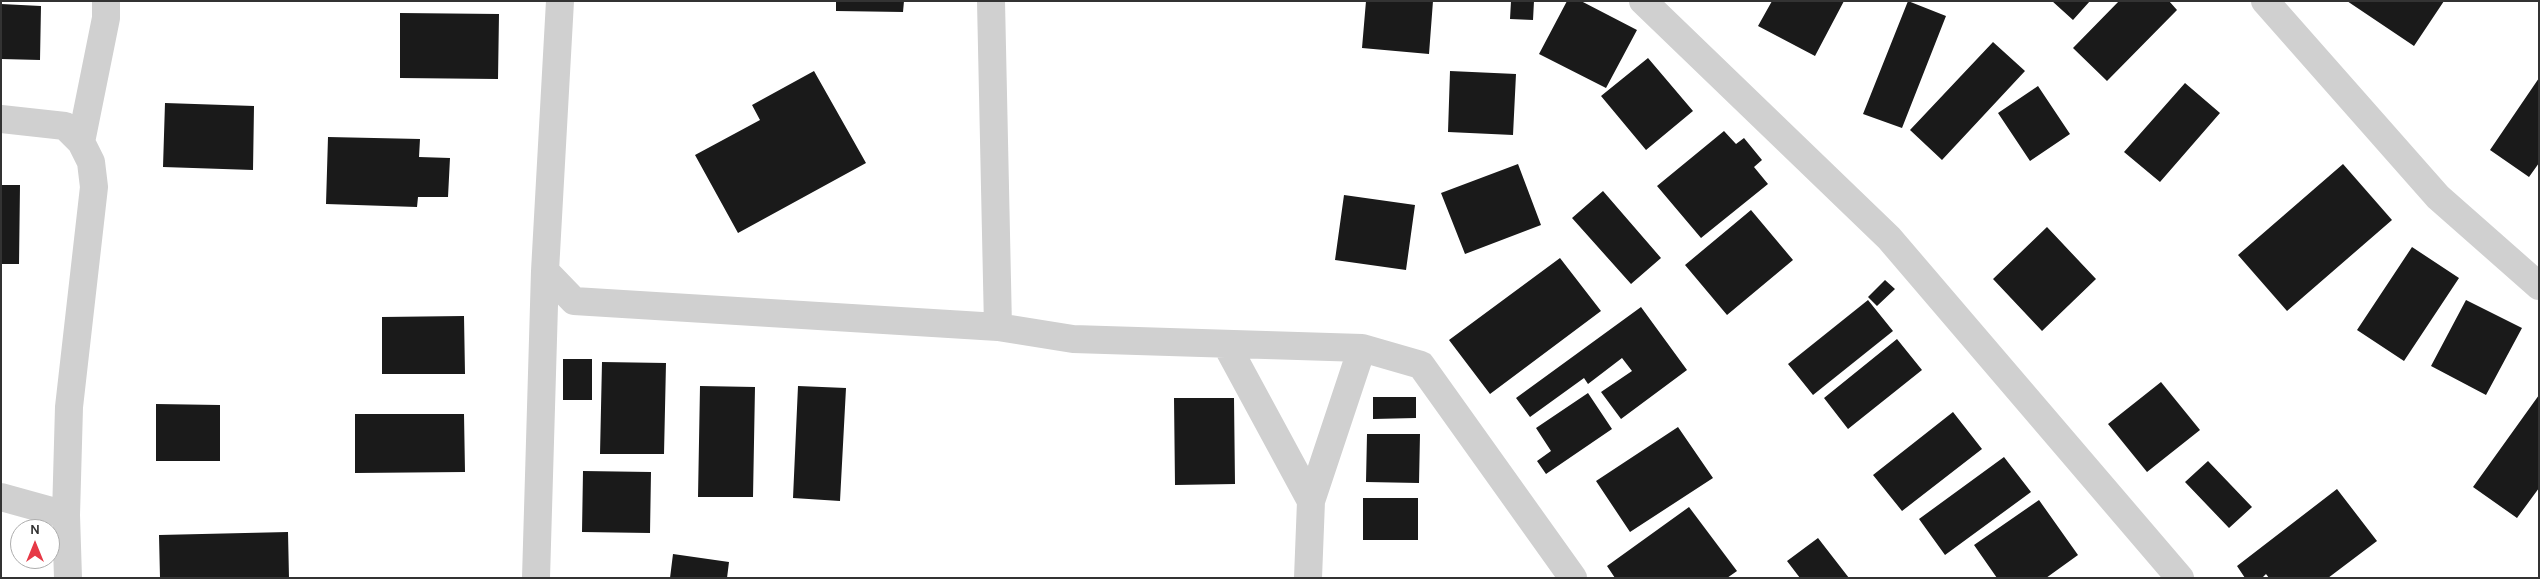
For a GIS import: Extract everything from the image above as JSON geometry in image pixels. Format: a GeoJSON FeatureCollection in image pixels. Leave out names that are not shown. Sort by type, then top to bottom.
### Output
{"type":"FeatureCollection","features":[{"type":"Feature","properties":{"kind":"street"},"geometry":{"type":"LineString","coordinates":[[81,142],[106,18],[106,1]]}},
{"type":"Feature","properties":{"kind":"street"},"geometry":{"type":"LineString","coordinates":[[536,578],[545,271],[560,1]]}},
{"type":"Feature","properties":{"kind":"street"},"geometry":{"type":"LineString","coordinates":[[991,1],[998,327]]}},
{"type":"Feature","properties":{"kind":"street"},"geometry":{"type":"LineString","coordinates":[[1642,1],[1889,238],[2180,578]]}},
{"type":"Feature","properties":{"kind":"street"},"geometry":{"type":"LineString","coordinates":[[2265,1],[2438,197],[2539,286]]}},
{"type":"Feature","properties":{"kind":"street"},"geometry":{"type":"LineString","coordinates":[[1,119],[65,126],[81,142],[91,162],[94,187],[69,407],[66,515],[68,578]]}},
{"type":"Feature","properties":{"kind":"street"},"geometry":{"type":"LineString","coordinates":[[545,271],[574,301],[594,304],[998,327],[1073,339],[1362,348],[1420,365],[1574,578]]}},
{"type":"Feature","properties":{"kind":"street"},"geometry":{"type":"LineString","coordinates":[[1226,344],[1311,501]]}},
{"type":"Feature","properties":{"kind":"street"},"geometry":{"type":"LineString","coordinates":[[1308,578],[1311,501],[1362,348]]}},
{"type":"Feature","properties":{"kind":"street"},"geometry":{"type":"LineString","coordinates":[[1,497],[66,515]]}},
{"type":"Feature","properties":{"kind":"building"},"geometry":{"type":"Polygon","coordinates":[[[836,1],[904,1],[903,12],[836,11],[836,1]]]}},
{"type":"Feature","properties":{"kind":"building"},"geometry":{"type":"Polygon","coordinates":[[[1366,1],[1433,1],[1429,54],[1362,48],[1366,1]]]}},
{"type":"Feature","properties":{"kind":"building"},"geometry":{"type":"Polygon","coordinates":[[[1511,1],[1534,1],[1533,20],[1510,19],[1511,1]]]}},
{"type":"Feature","properties":{"kind":"building"},"geometry":{"type":"Polygon","coordinates":[[[1567,1],[1581,1],[1637,30],[1606,88],[1539,54],[1567,1]]]}},
{"type":"Feature","properties":{"kind":"building"},"geometry":{"type":"Polygon","coordinates":[[[1772,1],[1844,1],[1815,56],[1758,26],[1772,1]]]}},
{"type":"Feature","properties":{"kind":"building"},"geometry":{"type":"Polygon","coordinates":[[[1908,1],[1946,16],[1902,128],[1863,114],[1908,1]]]}},
{"type":"Feature","properties":{"kind":"building"},"geometry":{"type":"Polygon","coordinates":[[[2052,1],[2090,1],[2073,20],[2052,1]]]}},
{"type":"Feature","properties":{"kind":"building"},"geometry":{"type":"Polygon","coordinates":[[[2119,1],[2169,1],[2177,10],[2107,81],[2073,48],[2119,1]]]}},
{"type":"Feature","properties":{"kind":"building"},"geometry":{"type":"Polygon","coordinates":[[[2347,1],[2444,1],[2414,46],[2347,1]]]}},
{"type":"Feature","properties":{"kind":"building"},"geometry":{"type":"Polygon","coordinates":[[[1,4],[41,6],[40,60],[1,59],[1,4]]]}},
{"type":"Feature","properties":{"kind":"building"},"geometry":{"type":"Polygon","coordinates":[[[400,13],[499,14],[498,79],[400,78],[400,13]]]}},
{"type":"Feature","properties":{"kind":"building"},"geometry":{"type":"Polygon","coordinates":[[[1993,42],[2025,71],[1942,160],[1910,130],[1993,42]]]}},
{"type":"Feature","properties":{"kind":"building"},"geometry":{"type":"Polygon","coordinates":[[[1648,58],[1693,111],[1646,150],[1601,96],[1648,58]]]}},
{"type":"Feature","properties":{"kind":"building"},"geometry":{"type":"Polygon","coordinates":[[[814,71],[866,163],[738,233],[695,155],[760,120],[752,105],[814,71]]]}},
{"type":"Feature","properties":{"kind":"building"},"geometry":{"type":"Polygon","coordinates":[[[1450,71],[1516,74],[1513,135],[1448,132],[1450,71]]]}},
{"type":"Feature","properties":{"kind":"building"},"geometry":{"type":"Polygon","coordinates":[[[2539,78],[2539,163],[2529,177],[2490,150],[2539,78]]]}},
{"type":"Feature","properties":{"kind":"building"},"geometry":{"type":"Polygon","coordinates":[[[2185,83],[2220,113],[2160,182],[2124,152],[2185,83]]]}},
{"type":"Feature","properties":{"kind":"building"},"geometry":{"type":"Polygon","coordinates":[[[2038,86],[2070,134],[2030,161],[1998,113],[2038,86]]]}},
{"type":"Feature","properties":{"kind":"building"},"geometry":{"type":"Polygon","coordinates":[[[165,103],[254,106],[253,170],[163,167],[165,103]]]}},
{"type":"Feature","properties":{"kind":"building"},"geometry":{"type":"Polygon","coordinates":[[[1724,131],[1736,144],[1744,138],[1762,160],[1754,167],[1768,184],[1701,238],[1657,186],[1724,131]]]}},
{"type":"Feature","properties":{"kind":"building"},"geometry":{"type":"Polygon","coordinates":[[[328,137],[420,139],[419,157],[450,158],[448,197],[418,197],[417,207],[326,204],[328,137]]]}},
{"type":"Feature","properties":{"kind":"building"},"geometry":{"type":"Polygon","coordinates":[[[1518,164],[1541,225],[1465,254],[1441,193],[1518,164]]]}},
{"type":"Feature","properties":{"kind":"building"},"geometry":{"type":"Polygon","coordinates":[[[2343,164],[2392,220],[2287,311],[2238,255],[2343,164]]]}},
{"type":"Feature","properties":{"kind":"building"},"geometry":{"type":"Polygon","coordinates":[[[1,185],[20,185],[19,264],[1,264],[1,185]]]}},
{"type":"Feature","properties":{"kind":"building"},"geometry":{"type":"Polygon","coordinates":[[[1603,191],[1661,258],[1631,284],[1572,218],[1603,191]]]}},
{"type":"Feature","properties":{"kind":"building"},"geometry":{"type":"Polygon","coordinates":[[[1344,195],[1415,205],[1406,270],[1335,260],[1344,195]]]}},
{"type":"Feature","properties":{"kind":"building"},"geometry":{"type":"Polygon","coordinates":[[[1751,210],[1793,260],[1727,315],[1685,265],[1751,210]]]}},
{"type":"Feature","properties":{"kind":"building"},"geometry":{"type":"Polygon","coordinates":[[[2047,227],[2096,279],[2042,331],[1993,279],[2047,227]]]}},
{"type":"Feature","properties":{"kind":"building"},"geometry":{"type":"Polygon","coordinates":[[[2412,247],[2459,278],[2404,361],[2357,330],[2412,247]]]}},
{"type":"Feature","properties":{"kind":"building"},"geometry":{"type":"Polygon","coordinates":[[[1560,258],[1601,311],[1490,394],[1449,340],[1560,258]]]}},
{"type":"Feature","properties":{"kind":"building"},"geometry":{"type":"Polygon","coordinates":[[[1885,280],[1895,289],[1877,306],[1868,297],[1885,280]]]}},
{"type":"Feature","properties":{"kind":"building"},"geometry":{"type":"Polygon","coordinates":[[[1868,300],[1893,331],[1813,395],[1788,364],[1868,300]]]}},
{"type":"Feature","properties":{"kind":"building"},"geometry":{"type":"Polygon","coordinates":[[[2466,300],[2522,328],[2486,395],[2431,366],[2466,300]]]}},
{"type":"Feature","properties":{"kind":"building"},"geometry":{"type":"Polygon","coordinates":[[[1641,307],[1687,370],[1621,419],[1601,392],[1632,371],[1622,358],[1588,384],[1584,378],[1530,417],[1516,398],[1641,307]]]}},
{"type":"Feature","properties":{"kind":"building"},"geometry":{"type":"Polygon","coordinates":[[[464,316],[465,374],[382,374],[382,317],[464,316]]]}},
{"type":"Feature","properties":{"kind":"building"},"geometry":{"type":"Polygon","coordinates":[[[1897,339],[1922,370],[1848,429],[1824,398],[1897,339]]]}},
{"type":"Feature","properties":{"kind":"building"},"geometry":{"type":"Polygon","coordinates":[[[563,359],[592,359],[592,400],[563,400],[563,359]]]}},
{"type":"Feature","properties":{"kind":"building"},"geometry":{"type":"Polygon","coordinates":[[[602,362],[666,363],[664,454],[600,454],[602,362]]]}},
{"type":"Feature","properties":{"kind":"building"},"geometry":{"type":"Polygon","coordinates":[[[2161,382],[2200,430],[2147,472],[2108,424],[2161,382]]]}},
{"type":"Feature","properties":{"kind":"building"},"geometry":{"type":"Polygon","coordinates":[[[700,386],[755,387],[753,497],[698,497],[700,386]]]}},
{"type":"Feature","properties":{"kind":"building"},"geometry":{"type":"Polygon","coordinates":[[[798,386],[846,388],[840,501],[793,498],[798,386]]]}},
{"type":"Feature","properties":{"kind":"building"},"geometry":{"type":"Polygon","coordinates":[[[1588,393],[1612,429],[1546,474],[1537,461],[1551,451],[1536,428],[1588,393]]]}},
{"type":"Feature","properties":{"kind":"building"},"geometry":{"type":"Polygon","coordinates":[[[2539,395],[2539,488],[2517,518],[2473,487],[2539,395]]]}},
{"type":"Feature","properties":{"kind":"building"},"geometry":{"type":"Polygon","coordinates":[[[1373,397],[1416,397],[1416,418],[1373,419],[1373,397]]]}},
{"type":"Feature","properties":{"kind":"building"},"geometry":{"type":"Polygon","coordinates":[[[1174,398],[1234,398],[1235,484],[1175,485],[1174,398]]]}},
{"type":"Feature","properties":{"kind":"building"},"geometry":{"type":"Polygon","coordinates":[[[156,404],[220,405],[220,461],[156,461],[156,404]]]}},
{"type":"Feature","properties":{"kind":"building"},"geometry":{"type":"Polygon","coordinates":[[[1953,412],[1982,449],[1902,511],[1873,475],[1953,412]]]}},
{"type":"Feature","properties":{"kind":"building"},"geometry":{"type":"Polygon","coordinates":[[[355,414],[464,414],[465,472],[355,473],[355,414]]]}},
{"type":"Feature","properties":{"kind":"building"},"geometry":{"type":"Polygon","coordinates":[[[1678,427],[1713,478],[1630,532],[1596,481],[1678,427]]]}},
{"type":"Feature","properties":{"kind":"building"},"geometry":{"type":"Polygon","coordinates":[[[1367,434],[1420,434],[1419,483],[1366,482],[1367,434]]]}},
{"type":"Feature","properties":{"kind":"building"},"geometry":{"type":"Polygon","coordinates":[[[2004,457],[2031,492],[1945,555],[1919,519],[2004,457]]]}},
{"type":"Feature","properties":{"kind":"building"},"geometry":{"type":"Polygon","coordinates":[[[2208,461],[2252,507],[2229,528],[2185,482],[2208,461]]]}},
{"type":"Feature","properties":{"kind":"building"},"geometry":{"type":"Polygon","coordinates":[[[583,471],[651,472],[650,533],[582,532],[583,471]]]}},
{"type":"Feature","properties":{"kind":"building"},"geometry":{"type":"Polygon","coordinates":[[[2337,489],[2377,541],[2328,578],[2269,578],[2266,574],[2262,578],[2245,578],[2237,566],[2337,489]]]}},
{"type":"Feature","properties":{"kind":"building"},"geometry":{"type":"Polygon","coordinates":[[[1363,498],[1418,498],[1418,540],[1363,540],[1363,498]]]}},
{"type":"Feature","properties":{"kind":"building"},"geometry":{"type":"Polygon","coordinates":[[[2039,500],[2078,555],[2046,578],[1997,578],[1974,545],[2039,500]]]}},
{"type":"Feature","properties":{"kind":"building"},"geometry":{"type":"Polygon","coordinates":[[[1689,507],[1737,571],[1727,578],[1615,578],[1607,566],[1689,507]]]}},
{"type":"Feature","properties":{"kind":"building"},"geometry":{"type":"Polygon","coordinates":[[[288,532],[289,578],[160,578],[159,535],[288,532]]]}},
{"type":"Feature","properties":{"kind":"building"},"geometry":{"type":"Polygon","coordinates":[[[1818,538],[1849,578],[1800,578],[1787,561],[1818,538]]]}},
{"type":"Feature","properties":{"kind":"building"},"geometry":{"type":"Polygon","coordinates":[[[673,554],[729,562],[727,578],[670,578],[673,554]]]}}]}
